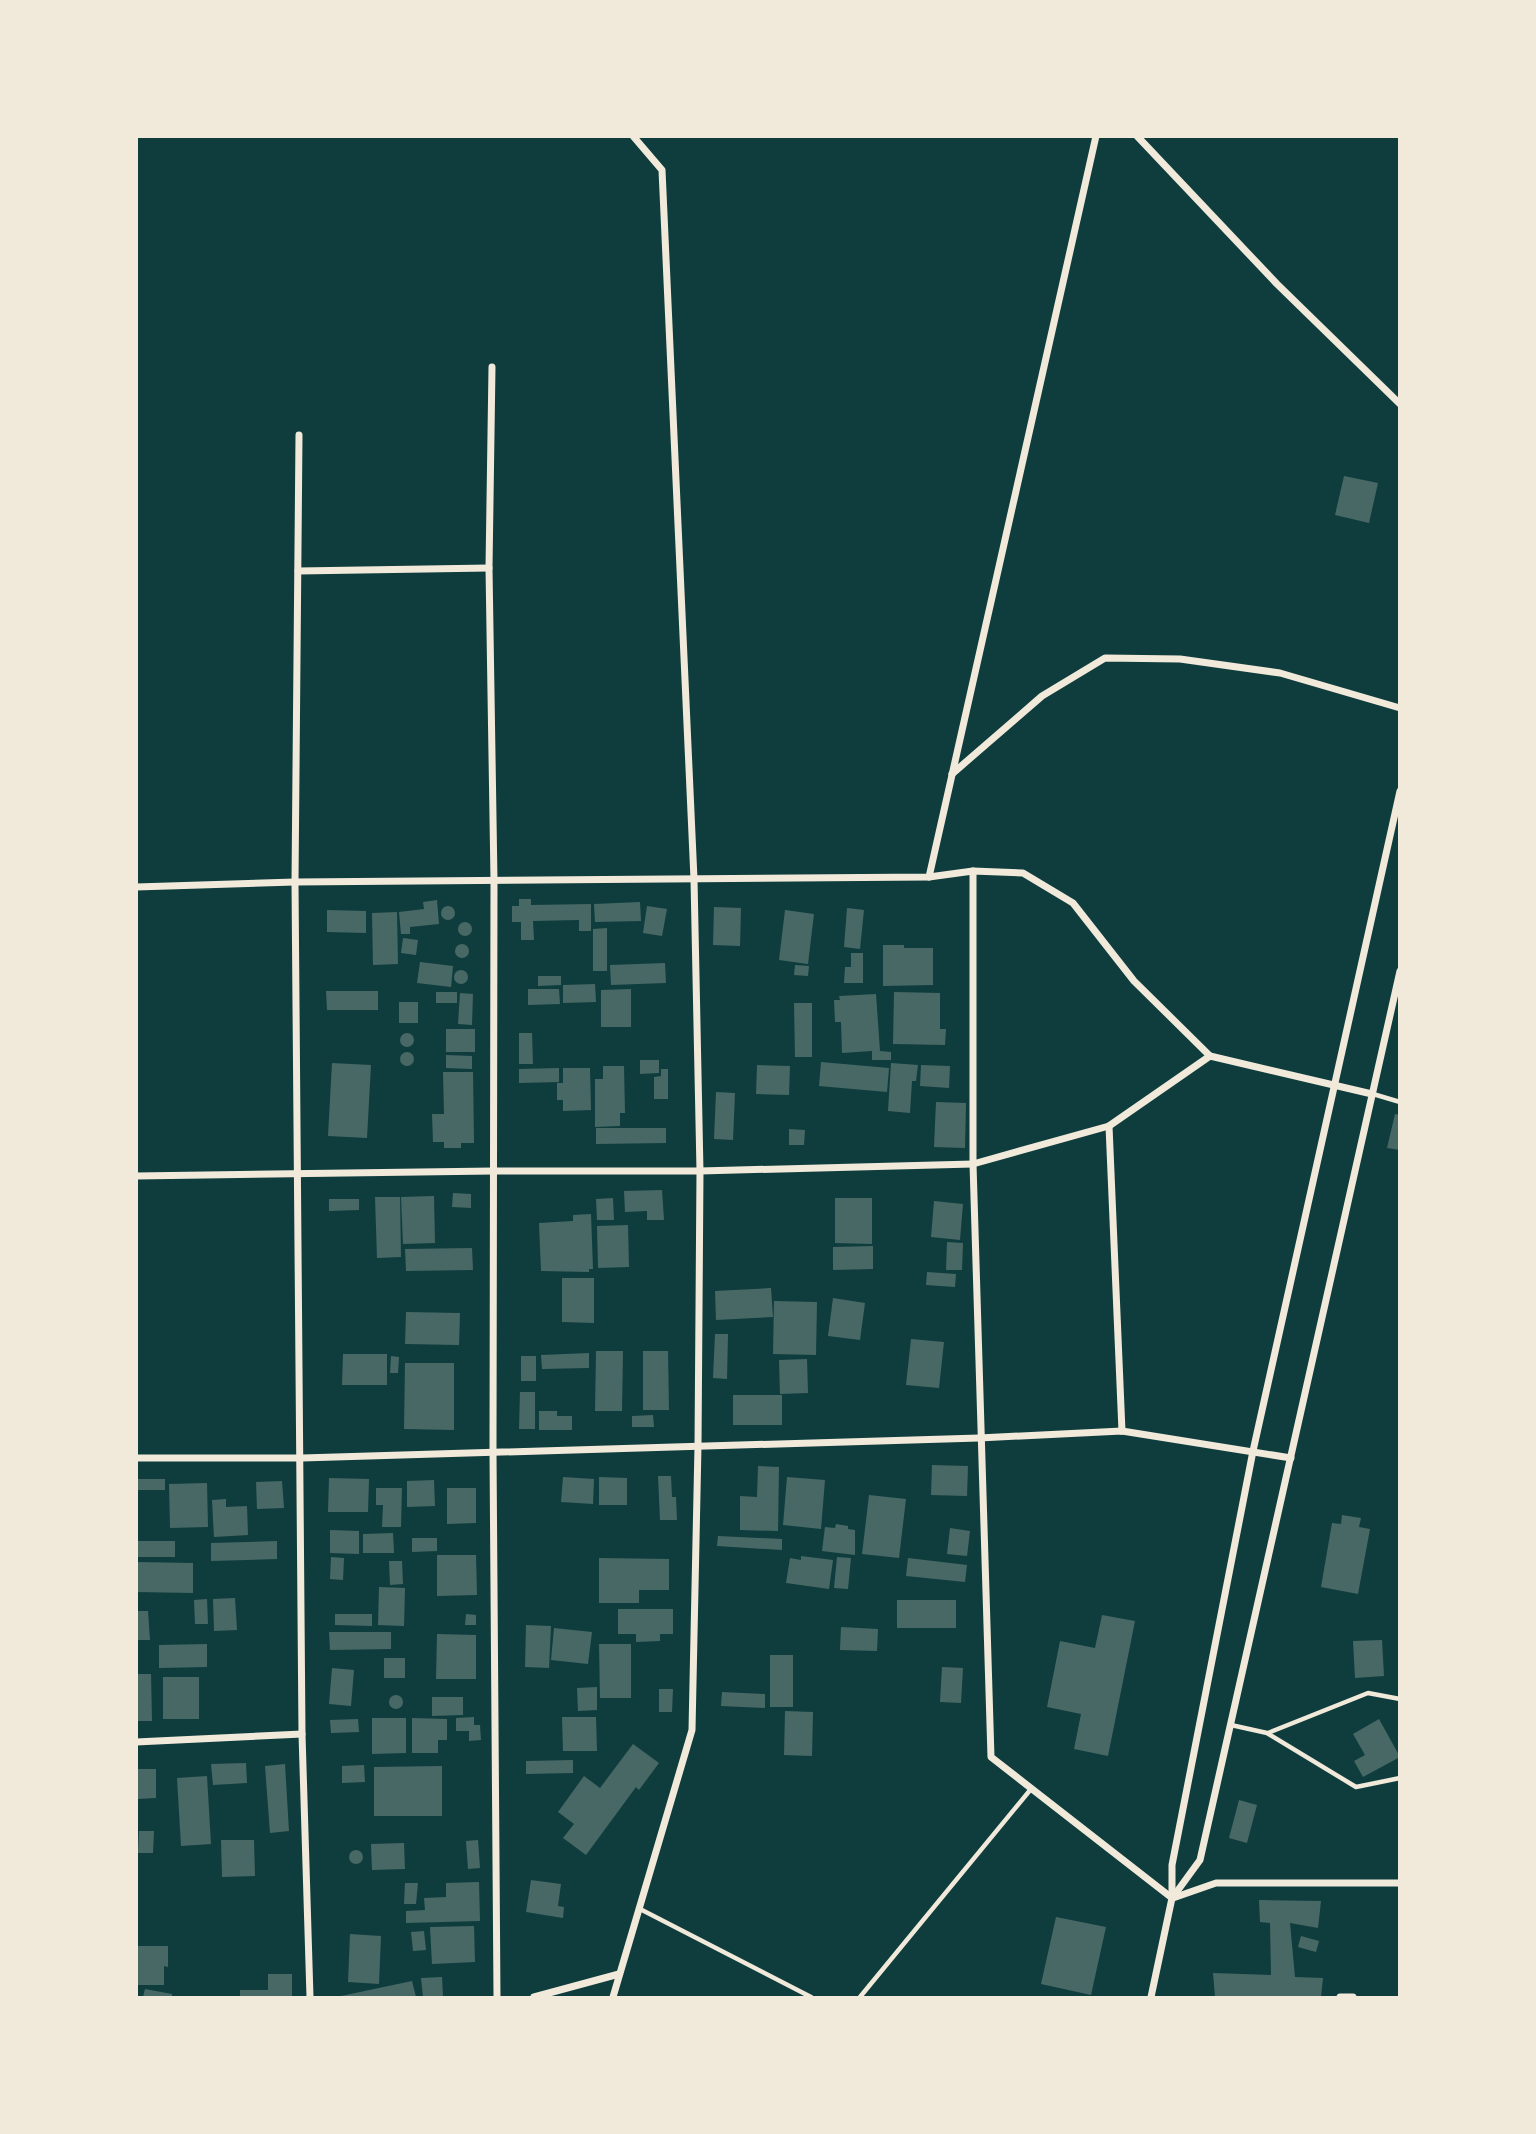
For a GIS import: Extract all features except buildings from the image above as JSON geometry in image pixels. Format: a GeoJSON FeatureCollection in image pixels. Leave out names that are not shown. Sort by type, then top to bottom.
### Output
{"type":"FeatureCollection","features":[{"type":"Feature","properties":{"kind":"street"},"geometry":{"type":"LineString","coordinates":[[612,1997],[692,1730],[698,1446],[700,1171],[694,879],[662,170],[633,136]]}},
{"type":"Feature","properties":{"kind":"street"},"geometry":{"type":"LineString","coordinates":[[929,877],[1096,136]]}},
{"type":"Feature","properties":{"kind":"street"},"geometry":{"type":"LineString","coordinates":[[1137,136],[1277,284],[1399,404]]}},
{"type":"Feature","properties":{"kind":"street"},"geometry":{"type":"LineString","coordinates":[[492,367],[489,568],[494,880],[493,1452],[497,1997]]}},
{"type":"Feature","properties":{"kind":"street"},"geometry":{"type":"LineString","coordinates":[[299,435],[295,882],[302,1458],[302,1734],[310,1997]]}},
{"type":"Feature","properties":{"kind":"street"},"geometry":{"type":"LineString","coordinates":[[298,570],[489,568]]}},
{"type":"Feature","properties":{"kind":"street"},"geometry":{"type":"LineString","coordinates":[[952,775],[1042,696],[1105,658],[1180,659],[1280,673],[1399,708]]}},
{"type":"Feature","properties":{"kind":"street"},"geometry":{"type":"LineString","coordinates":[[1152,1997],[1172,1898],[1172,1865],[1253,1451],[1399,791]]}},
{"type":"Feature","properties":{"kind":"street"},"geometry":{"type":"LineString","coordinates":[[136,887],[295,882],[929,877],[972,871],[1023,873],[1073,903],[1135,981],[1210,1056],[1372,1094]]}},
{"type":"Feature","properties":{"kind":"street"},"geometry":{"type":"LineString","coordinates":[[972,871],[973,1164],[979,1438],[991,1757],[1172,1898]]}},
{"type":"Feature","properties":{"kind":"street"},"geometry":{"type":"LineString","coordinates":[[1172,1898],[1200,1860],[1399,971]]}},
{"type":"Feature","properties":{"kind":"street"},"geometry":{"type":"LineString","coordinates":[[136,1176],[700,1171],[973,1164],[1109,1126],[1210,1056]]}},
{"type":"Feature","properties":{"kind":"street"},"geometry":{"type":"LineString","coordinates":[[1109,1126],[1122,1431]]}},
{"type":"Feature","properties":{"kind":"street"},"geometry":{"type":"LineString","coordinates":[[136,1458],[302,1458],[979,1438],[1122,1431],[1291,1458]]}},
{"type":"Feature","properties":{"kind":"street"},"geometry":{"type":"LineString","coordinates":[[136,1742],[302,1734]]}},
{"type":"Feature","properties":{"kind":"street"},"geometry":{"type":"LineString","coordinates":[[1172,1898],[1216,1883],[1399,1883]]}},
{"type":"Feature","properties":{"kind":"street"},"geometry":{"type":"LineString","coordinates":[[534,1997],[620,1974]]}},
{"type":"Feature","properties":{"kind":"street"},"geometry":{"type":"LineString","coordinates":[[1340,1997],[1353,1997]]}},
{"type":"Feature","properties":{"kind":"lane"},"geometry":{"type":"LineString","coordinates":[[1372,1094],[1399,1102]]}},
{"type":"Feature","properties":{"kind":"lane"},"geometry":{"type":"LineString","coordinates":[[1267,1733],[1368,1693],[1399,1699]]}},
{"type":"Feature","properties":{"kind":"lane"},"geometry":{"type":"LineString","coordinates":[[1230,1725],[1267,1733],[1356,1787],[1399,1778]]}},
{"type":"Feature","properties":{"kind":"lane"},"geometry":{"type":"LineString","coordinates":[[860,1997],[1031,1789]]}},
{"type":"Feature","properties":{"kind":"lane"},"geometry":{"type":"LineString","coordinates":[[640,1909],[811,1997]]}}]}
